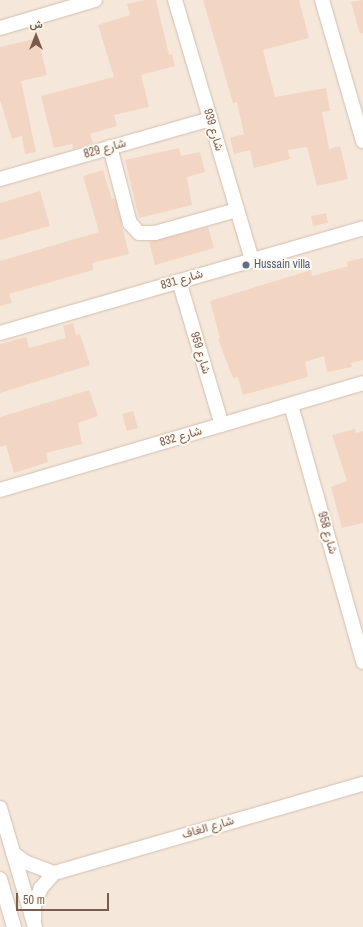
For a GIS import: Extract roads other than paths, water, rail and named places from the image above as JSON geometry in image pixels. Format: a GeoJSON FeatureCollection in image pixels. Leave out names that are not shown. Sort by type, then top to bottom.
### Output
{"type":"FeatureCollection","features":[{"type":"Feature","properties":{"kind":"street"},"geometry":{"type":"LineString","coordinates":[[0,28],[95,0]]}},
{"type":"Feature","properties":{"kind":"street","name":"شارع 939"},"geometry":{"type":"LineString","coordinates":[[175,0],[252,260]]}},
{"type":"Feature","properties":{"kind":"street"},"geometry":{"type":"LineString","coordinates":[[322,0],[363,141]]}},
{"type":"Feature","properties":{"kind":"street","name":"شارع 829"},"geometry":{"type":"LineString","coordinates":[[0,179],[210,119]]}},
{"type":"Feature","properties":{"kind":"street"},"geometry":{"type":"LineString","coordinates":[[110,148],[130,223],[139,233],[155,233],[236,210]]}},
{"type":"Feature","properties":{"kind":"street","name":"شارع 831"},"geometry":{"type":"LineString","coordinates":[[0,333],[363,228]]}},
{"type":"Feature","properties":{"kind":"street","name":"شارع 959"},"geometry":{"type":"LineString","coordinates":[[179,281],[222,425]]}},
{"type":"Feature","properties":{"kind":"street","name":"شارع 832"},"geometry":{"type":"LineString","coordinates":[[0,490],[363,383]]}},
{"type":"Feature","properties":{"kind":"street","name":"شارع 958"},"geometry":{"type":"LineString","coordinates":[[291,405],[363,662]]}},
{"type":"Feature","properties":{"kind":"street","name":"شارع الغاف"},"geometry":{"type":"LineString","coordinates":[[54,872],[363,784]]}},
{"type":"Feature","properties":{"kind":"street"},"geometry":{"type":"LineString","coordinates":[[0,808],[34,926]]}},
{"type":"Feature","properties":{"kind":"street"},"geometry":{"type":"LineString","coordinates":[[13,853],[32,866],[54,872],[41,888],[34,906],[34,926]]}},
{"type":"Feature","properties":{"kind":"street"},"geometry":{"type":"LineString","coordinates":[[0,879],[14,927]]}},
{"type":"Feature","properties":{"kind":"place","name":"Hussain villa"},"geometry":{"type":"Point","coordinates":[246,265]}}]}
